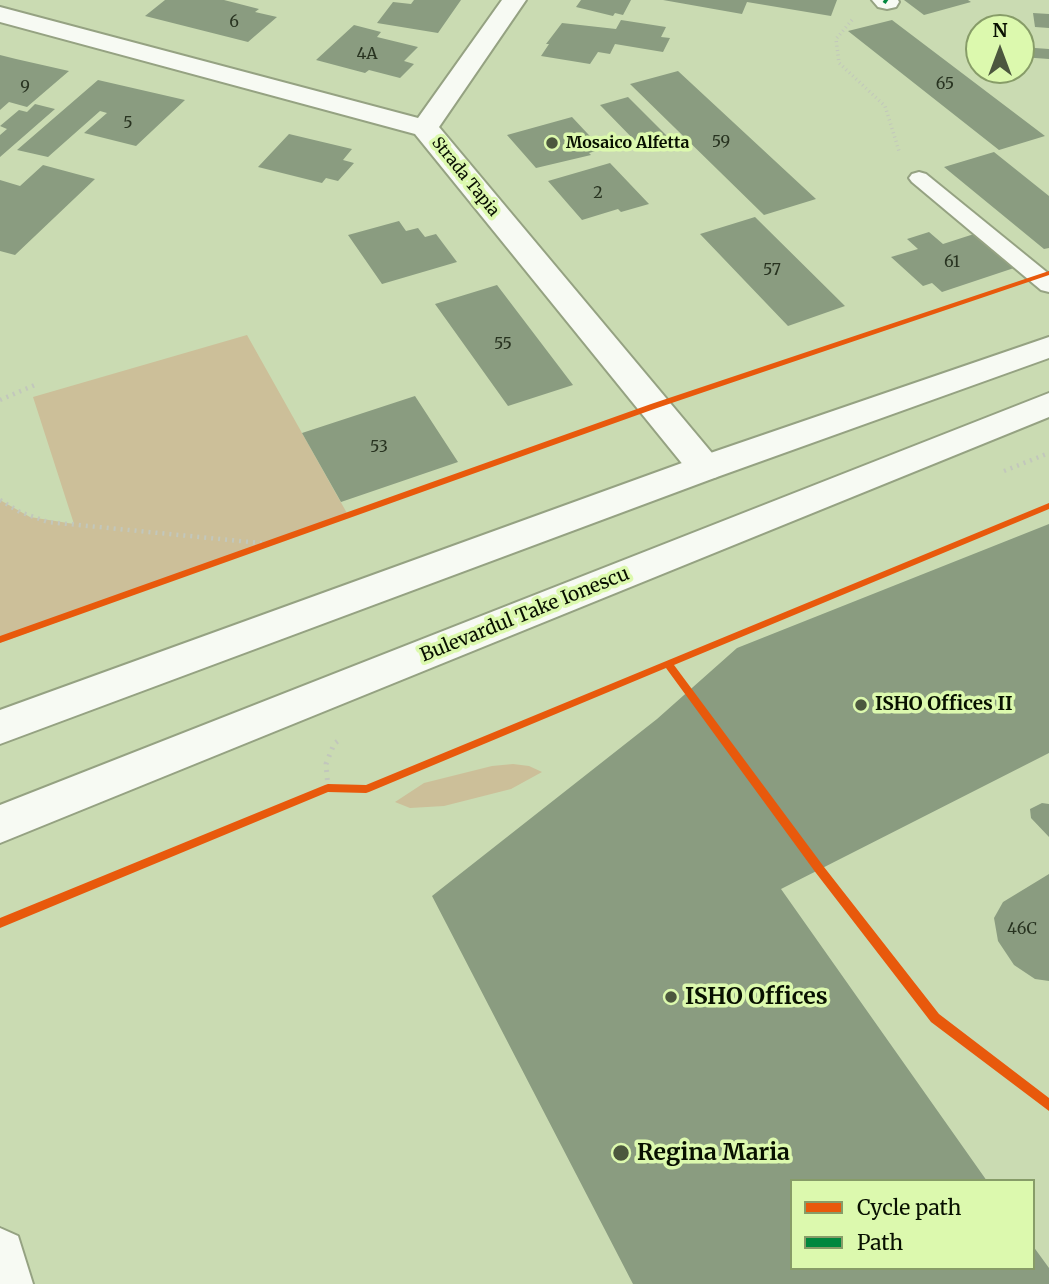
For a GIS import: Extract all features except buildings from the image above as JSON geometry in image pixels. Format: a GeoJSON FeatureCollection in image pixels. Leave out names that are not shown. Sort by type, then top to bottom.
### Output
{"type":"FeatureCollection","features":[{"type":"Feature","properties":{"kind":"main road"},"geometry":{"type":"LineString","coordinates":[[425,128],[514,0]]}},
{"type":"Feature","properties":{"kind":"main road","name":"Strada Tapia"},"geometry":{"type":"LineString","coordinates":[[0,15],[425,128],[705,468]]}},
{"type":"Feature","properties":{"kind":"main road"},"geometry":{"type":"LineString","coordinates":[[0,727],[705,468],[1049,347]]}},
{"type":"Feature","properties":{"kind":"main road","name":"Bulevardul Take Ionescu"},"geometry":{"type":"LineString","coordinates":[[0,824],[1049,404]]}},
{"type":"Feature","properties":{"kind":"main road"},"geometry":{"type":"LineString","coordinates":[[0,1254],[7,1284]]}},
{"type":"Feature","properties":{"kind":"lane"},"geometry":{"type":"LineString","coordinates":[[919,178],[1049,285]]}},
{"type":"Feature","properties":{"kind":"path"},"geometry":{"type":"LineString","coordinates":[[886,1],[850,21],[836,39],[839,63],[885,106],[899,152],[919,178]]}},
{"type":"Feature","properties":{"kind":"path"},"geometry":{"type":"LineString","coordinates":[[0,400],[37,384]]}},
{"type":"Feature","properties":{"kind":"path"},"geometry":{"type":"LineString","coordinates":[[1001,472],[1049,453]]}},
{"type":"Feature","properties":{"kind":"path"},"geometry":{"type":"LineString","coordinates":[[0,500],[20,512],[48,522],[270,544]]}},
{"type":"Feature","properties":{"kind":"shaded area"},"geometry":{"type":"Polygon","coordinates":[[[247,335],[348,515],[0,643],[0,500],[30,517],[74,524],[33,397],[247,335]]]}},
{"type":"Feature","properties":{"kind":"shaded area"},"geometry":{"type":"Polygon","coordinates":[[[492,766],[529,766],[542,772],[511,789],[444,806],[410,808],[395,802],[424,783],[492,766]]]}},
{"type":"Feature","properties":{"kind":"cycle path"},"geometry":{"type":"LineString","coordinates":[[0,640],[654,406],[1049,273]]}},
{"type":"Feature","properties":{"kind":"cycle path"},"geometry":{"type":"LineString","coordinates":[[0,923],[328,788],[366,789],[1049,506]]}},
{"type":"Feature","properties":{"kind":"cycle path"},"geometry":{"type":"LineString","coordinates":[[668,664],[820,870],[935,1018],[1049,1105]]}},
{"type":"Feature","properties":{"kind":"place","name":"Mosaico Alfetta"},"geometry":{"type":"Point","coordinates":[552,143]}},
{"type":"Feature","properties":{"kind":"place","name":"ISHO Offices II"},"geometry":{"type":"Point","coordinates":[861,705]}},
{"type":"Feature","properties":{"kind":"place","name":"ISHO Offices"},"geometry":{"type":"Point","coordinates":[671,997]}},
{"type":"Feature","properties":{"kind":"place","name":"Regina Maria"},"geometry":{"type":"Point","coordinates":[621,1153]}}]}
